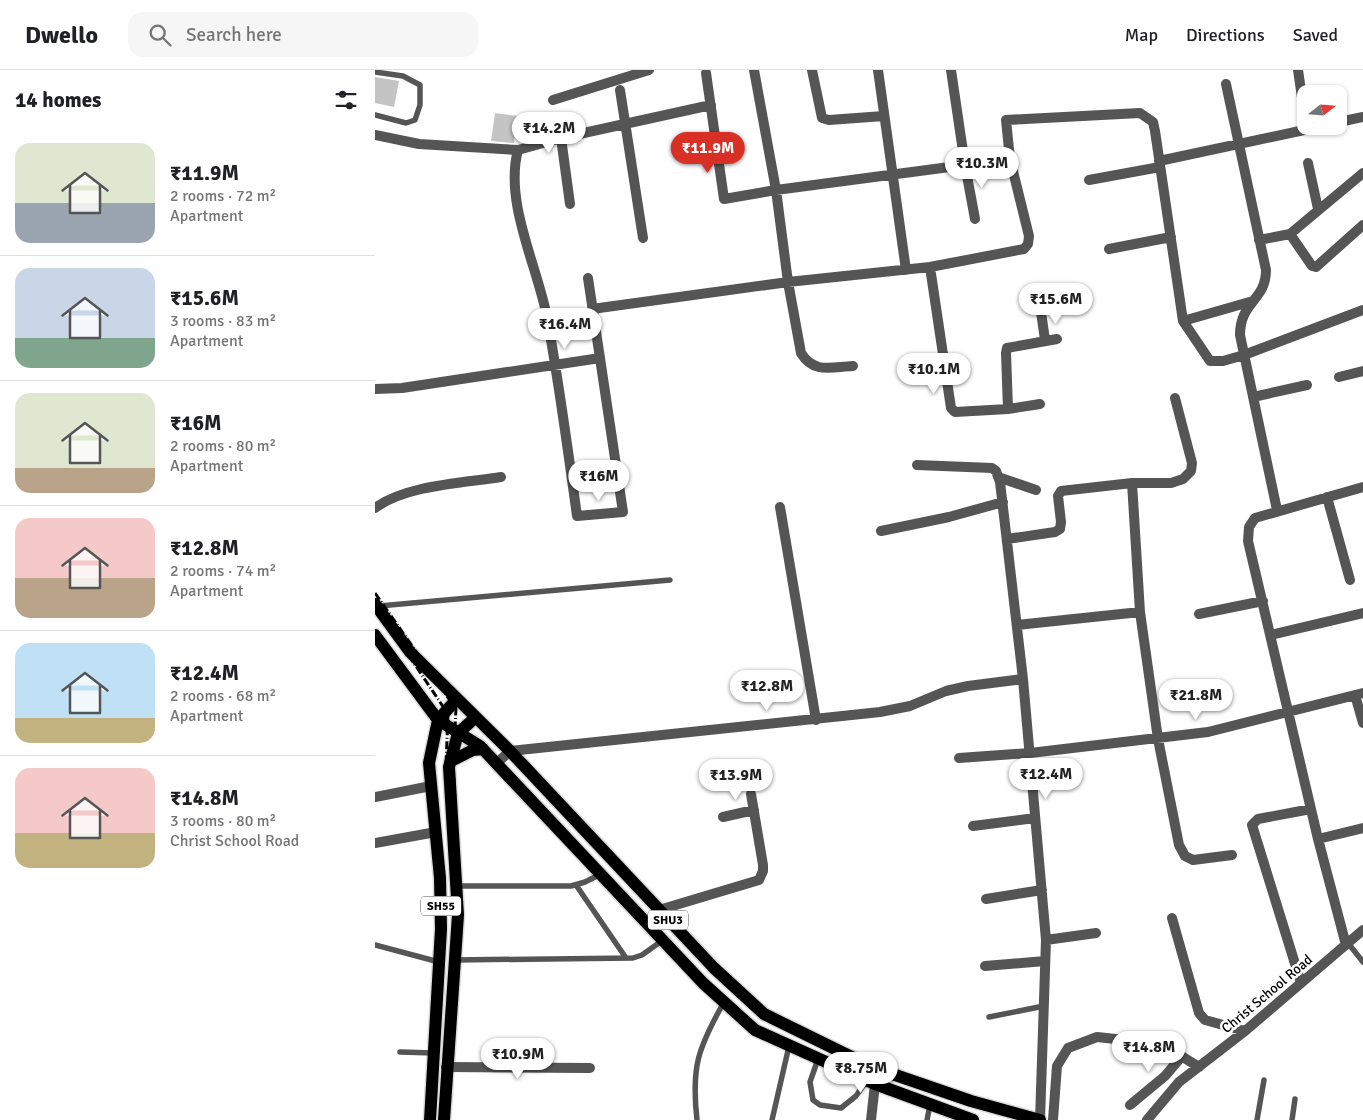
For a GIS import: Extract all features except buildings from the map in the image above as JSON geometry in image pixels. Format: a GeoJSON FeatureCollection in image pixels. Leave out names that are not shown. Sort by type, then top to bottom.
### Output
{"type":"FeatureCollection","features":[{"type":"Feature","properties":{"kind":"main road","name":"SHU3"},"geometry":{"type":"LineString","coordinates":[[376,605],[410,652],[456,700],[510,751],[714,968],[764,1014],[872,1067],[971,1101],[1040,1120]]}},
{"type":"Feature","properties":{"kind":"main road","name":"SHU3"},"geometry":{"type":"LineString","coordinates":[[375,635],[438,720],[483,749],[663,940],[724,1002],[755,1030],[871,1082],[972,1120]]}},
{"type":"Feature","properties":{"kind":"main road"},"geometry":{"type":"LineString","coordinates":[[438,720],[456,700]]}},
{"type":"Feature","properties":{"kind":"main road"},"geometry":{"type":"LineString","coordinates":[[458,733],[475,718]]}},
{"type":"Feature","properties":{"kind":"main road","name":"SH55"},"geometry":{"type":"LineString","coordinates":[[430,1120],[439,962],[440,878],[429,763],[438,720]]}},
{"type":"Feature","properties":{"kind":"main road","name":"SH55"},"geometry":{"type":"LineString","coordinates":[[444,1120],[446,1067],[458,916],[449,768],[458,733]]}},
{"type":"Feature","properties":{"kind":"main road"},"geometry":{"type":"LineString","coordinates":[[451,761],[464,753],[483,749]]}},
{"type":"Feature","properties":{"kind":"street"},"geometry":{"type":"LineString","coordinates":[[553,100],[649,70]]}},
{"type":"Feature","properties":{"kind":"street"},"geometry":{"type":"LineString","coordinates":[[754,70],[776,190],[788,282],[801,353],[807,363],[815,368],[853,366]]}},
{"type":"Feature","properties":{"kind":"street"},"geometry":{"type":"LineString","coordinates":[[812,70],[822,118],[829,120],[884,116]]}},
{"type":"Feature","properties":{"kind":"street"},"geometry":{"type":"LineString","coordinates":[[878,70],[906,270]]}},
{"type":"Feature","properties":{"kind":"street"},"geometry":{"type":"LineString","coordinates":[[951,70],[975,219]]}},
{"type":"Feature","properties":{"kind":"street"},"geometry":{"type":"LineString","coordinates":[[1298,70],[1300,85]]}},
{"type":"Feature","properties":{"kind":"street"},"geometry":{"type":"LineString","coordinates":[[706,73],[724,199],[776,190],[1010,159]]}},
{"type":"Feature","properties":{"kind":"street"},"geometry":{"type":"LineString","coordinates":[[1226,84],[1266,270],[1266,284],[1242,316],[1240,325],[1244,355],[1277,510]]}},
{"type":"Feature","properties":{"kind":"street"},"geometry":{"type":"LineString","coordinates":[[620,90],[643,238]]}},
{"type":"Feature","properties":{"kind":"street"},"geometry":{"type":"LineString","coordinates":[[375,135],[419,144],[518,150],[561,138],[711,105]]}},
{"type":"Feature","properties":{"kind":"street"},"geometry":{"type":"LineString","coordinates":[[592,309],[788,282],[930,268],[1024,249],[1028,244],[1029,236],[1010,159],[1007,120],[1140,113],[1153,122],[1183,321],[1210,361],[1223,361],[1244,355],[1363,310]]}},
{"type":"Feature","properties":{"kind":"street"},"geometry":{"type":"LineString","coordinates":[[1347,120],[1363,117]]}},
{"type":"Feature","properties":{"kind":"street"},"geometry":{"type":"LineString","coordinates":[[1089,180],[1297,129]]}},
{"type":"Feature","properties":{"kind":"street"},"geometry":{"type":"LineString","coordinates":[[561,138],[570,204]]}},
{"type":"Feature","properties":{"kind":"street"},"geometry":{"type":"LineString","coordinates":[[518,150],[513,166],[513,193],[546,315],[577,516],[623,512],[588,278]]}},
{"type":"Feature","properties":{"kind":"street"},"geometry":{"type":"LineString","coordinates":[[1308,163],[1318,209]]}},
{"type":"Feature","properties":{"kind":"street"},"geometry":{"type":"LineString","coordinates":[[1259,240],[1290,234],[1318,209],[1363,174]]}},
{"type":"Feature","properties":{"kind":"street"},"geometry":{"type":"LineString","coordinates":[[1290,234],[1312,266],[1316,267],[1363,225]]}},
{"type":"Feature","properties":{"kind":"street"},"geometry":{"type":"LineString","coordinates":[[1109,249],[1171,238]]}},
{"type":"Feature","properties":{"kind":"street"},"geometry":{"type":"LineString","coordinates":[[930,268],[951,408],[955,412],[1008,409],[1040,404]]}},
{"type":"Feature","properties":{"kind":"street"},"geometry":{"type":"LineString","coordinates":[[1183,321],[1253,301]]}},
{"type":"Feature","properties":{"kind":"street"},"geometry":{"type":"LineString","coordinates":[[1041,312],[1045,340]]}},
{"type":"Feature","properties":{"kind":"street"},"geometry":{"type":"LineString","coordinates":[[1008,409],[1007,348],[1057,338]]}},
{"type":"Feature","properties":{"kind":"street"},"geometry":{"type":"LineString","coordinates":[[375,389],[402,388],[600,358]]}},
{"type":"Feature","properties":{"kind":"street"},"geometry":{"type":"LineString","coordinates":[[1339,377],[1363,371]]}},
{"type":"Feature","properties":{"kind":"street"},"geometry":{"type":"LineString","coordinates":[[1253,397],[1307,385]]}},
{"type":"Feature","properties":{"kind":"street"},"geometry":{"type":"LineString","coordinates":[[1007,539],[1055,532],[1060,529],[1058,496],[1061,491],[1132,483],[1171,483],[1183,479],[1191,471],[1191,454],[1175,398]]}},
{"type":"Feature","properties":{"kind":"street"},"geometry":{"type":"LineString","coordinates":[[917,465],[992,468],[998,476],[1003,502],[1023,679],[1046,940],[1040,1120]]}},
{"type":"Feature","properties":{"kind":"street"},"geometry":{"type":"LineString","coordinates":[[998,476],[1036,490]]}},
{"type":"Feature","properties":{"kind":"street"},"geometry":{"type":"LineString","coordinates":[[375,508],[403,494],[501,477]]}},
{"type":"Feature","properties":{"kind":"street"},"geometry":{"type":"LineString","coordinates":[[1132,483],[1140,612],[1158,739],[1179,845],[1185,856],[1193,860],[1232,855]]}},
{"type":"Feature","properties":{"kind":"street"},"geometry":{"type":"LineString","coordinates":[[1347,944],[1318,839],[1248,541],[1249,527],[1255,518],[1277,510],[1363,487]]}},
{"type":"Feature","properties":{"kind":"street"},"geometry":{"type":"LineString","coordinates":[[1327,497],[1350,580]]}},
{"type":"Feature","properties":{"kind":"street"},"geometry":{"type":"LineString","coordinates":[[881,531],[949,517],[1003,502]]}},
{"type":"Feature","properties":{"kind":"street"},"geometry":{"type":"LineString","coordinates":[[780,507],[816,720]]}},
{"type":"Feature","properties":{"kind":"street"},"geometry":{"type":"LineString","coordinates":[[1199,614],[1263,600]]}},
{"type":"Feature","properties":{"kind":"street"},"geometry":{"type":"LineString","coordinates":[[1017,625],[1140,612]]}},
{"type":"Feature","properties":{"kind":"street"},"geometry":{"type":"LineString","coordinates":[[1271,635],[1363,613]]}},
{"type":"Feature","properties":{"kind":"street"},"geometry":{"type":"LineString","coordinates":[[497,763],[510,751],[881,712],[911,706],[961,688],[1023,679]]}},
{"type":"Feature","properties":{"kind":"street"},"geometry":{"type":"LineString","coordinates":[[959,758],[1030,753],[1208,732],[1359,694],[1363,723]]}},
{"type":"Feature","properties":{"kind":"street"},"geometry":{"type":"LineString","coordinates":[[375,797],[431,786]]}},
{"type":"Feature","properties":{"kind":"street"},"geometry":{"type":"LineString","coordinates":[[659,910],[759,880],[763,871],[751,794]]}},
{"type":"Feature","properties":{"kind":"street"},"geometry":{"type":"LineString","coordinates":[[1301,983],[1252,825],[1257,819],[1311,809]]}},
{"type":"Feature","properties":{"kind":"street"},"geometry":{"type":"LineString","coordinates":[[723,817],[754,810]]}},
{"type":"Feature","properties":{"kind":"street"},"geometry":{"type":"LineString","coordinates":[[973,826],[1035,818]]}},
{"type":"Feature","properties":{"kind":"street"},"geometry":{"type":"LineString","coordinates":[[1318,839],[1363,828]]}},
{"type":"Feature","properties":{"kind":"street"},"geometry":{"type":"LineString","coordinates":[[375,843],[436,832]]}},
{"type":"Feature","properties":{"kind":"street"},"geometry":{"type":"LineString","coordinates":[[987,899],[1042,890]]}},
{"type":"Feature","properties":{"kind":"street"},"geometry":{"type":"LineString","coordinates":[[1172,918],[1199,1013],[1205,1020],[1245,1031]]}},
{"type":"Feature","properties":{"kind":"street","name":"Christ School Road"},"geometry":{"type":"LineString","coordinates":[[1147,1120],[1179,1082],[1245,1031],[1363,930]]}},
{"type":"Feature","properties":{"kind":"street"},"geometry":{"type":"LineString","coordinates":[[1046,940],[1096,933]]}},
{"type":"Feature","properties":{"kind":"street"},"geometry":{"type":"LineString","coordinates":[[985,966],[1045,961]]}},
{"type":"Feature","properties":{"kind":"street"},"geometry":{"type":"LineString","coordinates":[[1053,1120],[1057,1066],[1068,1048],[1097,1037],[1162,1044],[1199,1067]]}},
{"type":"Feature","properties":{"kind":"street"},"geometry":{"type":"LineString","coordinates":[[1130,1105],[1165,1076],[1182,1056]]}},
{"type":"Feature","properties":{"kind":"street"},"geometry":{"type":"LineString","coordinates":[[446,1067],[591,1068]]}},
{"type":"Feature","properties":{"kind":"street"},"geometry":{"type":"LineString","coordinates":[[871,1120],[872,1067]]}},
{"type":"Feature","properties":{"kind":"lane"},"geometry":{"type":"LineString","coordinates":[[375,72],[403,76],[420,85],[421,105],[415,120],[406,123],[375,115]]}},
{"type":"Feature","properties":{"kind":"lane"},"geometry":{"type":"LineString","coordinates":[[376,605],[670,580]]}},
{"type":"Feature","properties":{"kind":"lane"},"geometry":{"type":"LineString","coordinates":[[456,886],[576,885],[601,874]]}},
{"type":"Feature","properties":{"kind":"lane"},"geometry":{"type":"LineString","coordinates":[[576,885],[626,958]]}},
{"type":"Feature","properties":{"kind":"lane"},"geometry":{"type":"LineString","coordinates":[[454,960],[626,958],[642,956],[663,940]]}},
{"type":"Feature","properties":{"kind":"lane"},"geometry":{"type":"LineString","coordinates":[[1347,944],[1363,962]]}},
{"type":"Feature","properties":{"kind":"lane"},"geometry":{"type":"LineString","coordinates":[[375,945],[439,962]]}},
{"type":"Feature","properties":{"kind":"lane"},"geometry":{"type":"LineString","coordinates":[[697,1120],[694,1074],[697,1057],[705,1036],[724,1002]]}},
{"type":"Feature","properties":{"kind":"lane"},"geometry":{"type":"LineString","coordinates":[[989,1017],[1044,1006]]}},
{"type":"Feature","properties":{"kind":"lane"},"geometry":{"type":"LineString","coordinates":[[772,1120],[789,1046]]}},
{"type":"Feature","properties":{"kind":"lane"},"geometry":{"type":"LineString","coordinates":[[400,1052],[434,1053]]}},
{"type":"Feature","properties":{"kind":"lane"},"geometry":{"type":"LineString","coordinates":[[818,1058],[810,1082],[813,1100],[820,1105],[841,1108],[871,1082]]}},
{"type":"Feature","properties":{"kind":"lane"},"geometry":{"type":"LineString","coordinates":[[1257,1120],[1264,1080]]}},
{"type":"Feature","properties":{"kind":"lane"},"geometry":{"type":"LineString","coordinates":[[1292,1120],[1295,1099]]}},
{"type":"Feature","properties":{"kind":"lane"},"geometry":{"type":"LineString","coordinates":[[927,1120],[930,1104]]}},
{"type":"Feature","properties":{"kind":"railway"},"geometry":{"type":"LineString","coordinates":[[375,593],[456,709],[453,765],[460,896],[448,1120]]}},
{"type":"Feature","properties":{"kind":"railway"},"geometry":{"type":"LineString","coordinates":[[393,632],[448,714],[447,788]]}}]}
